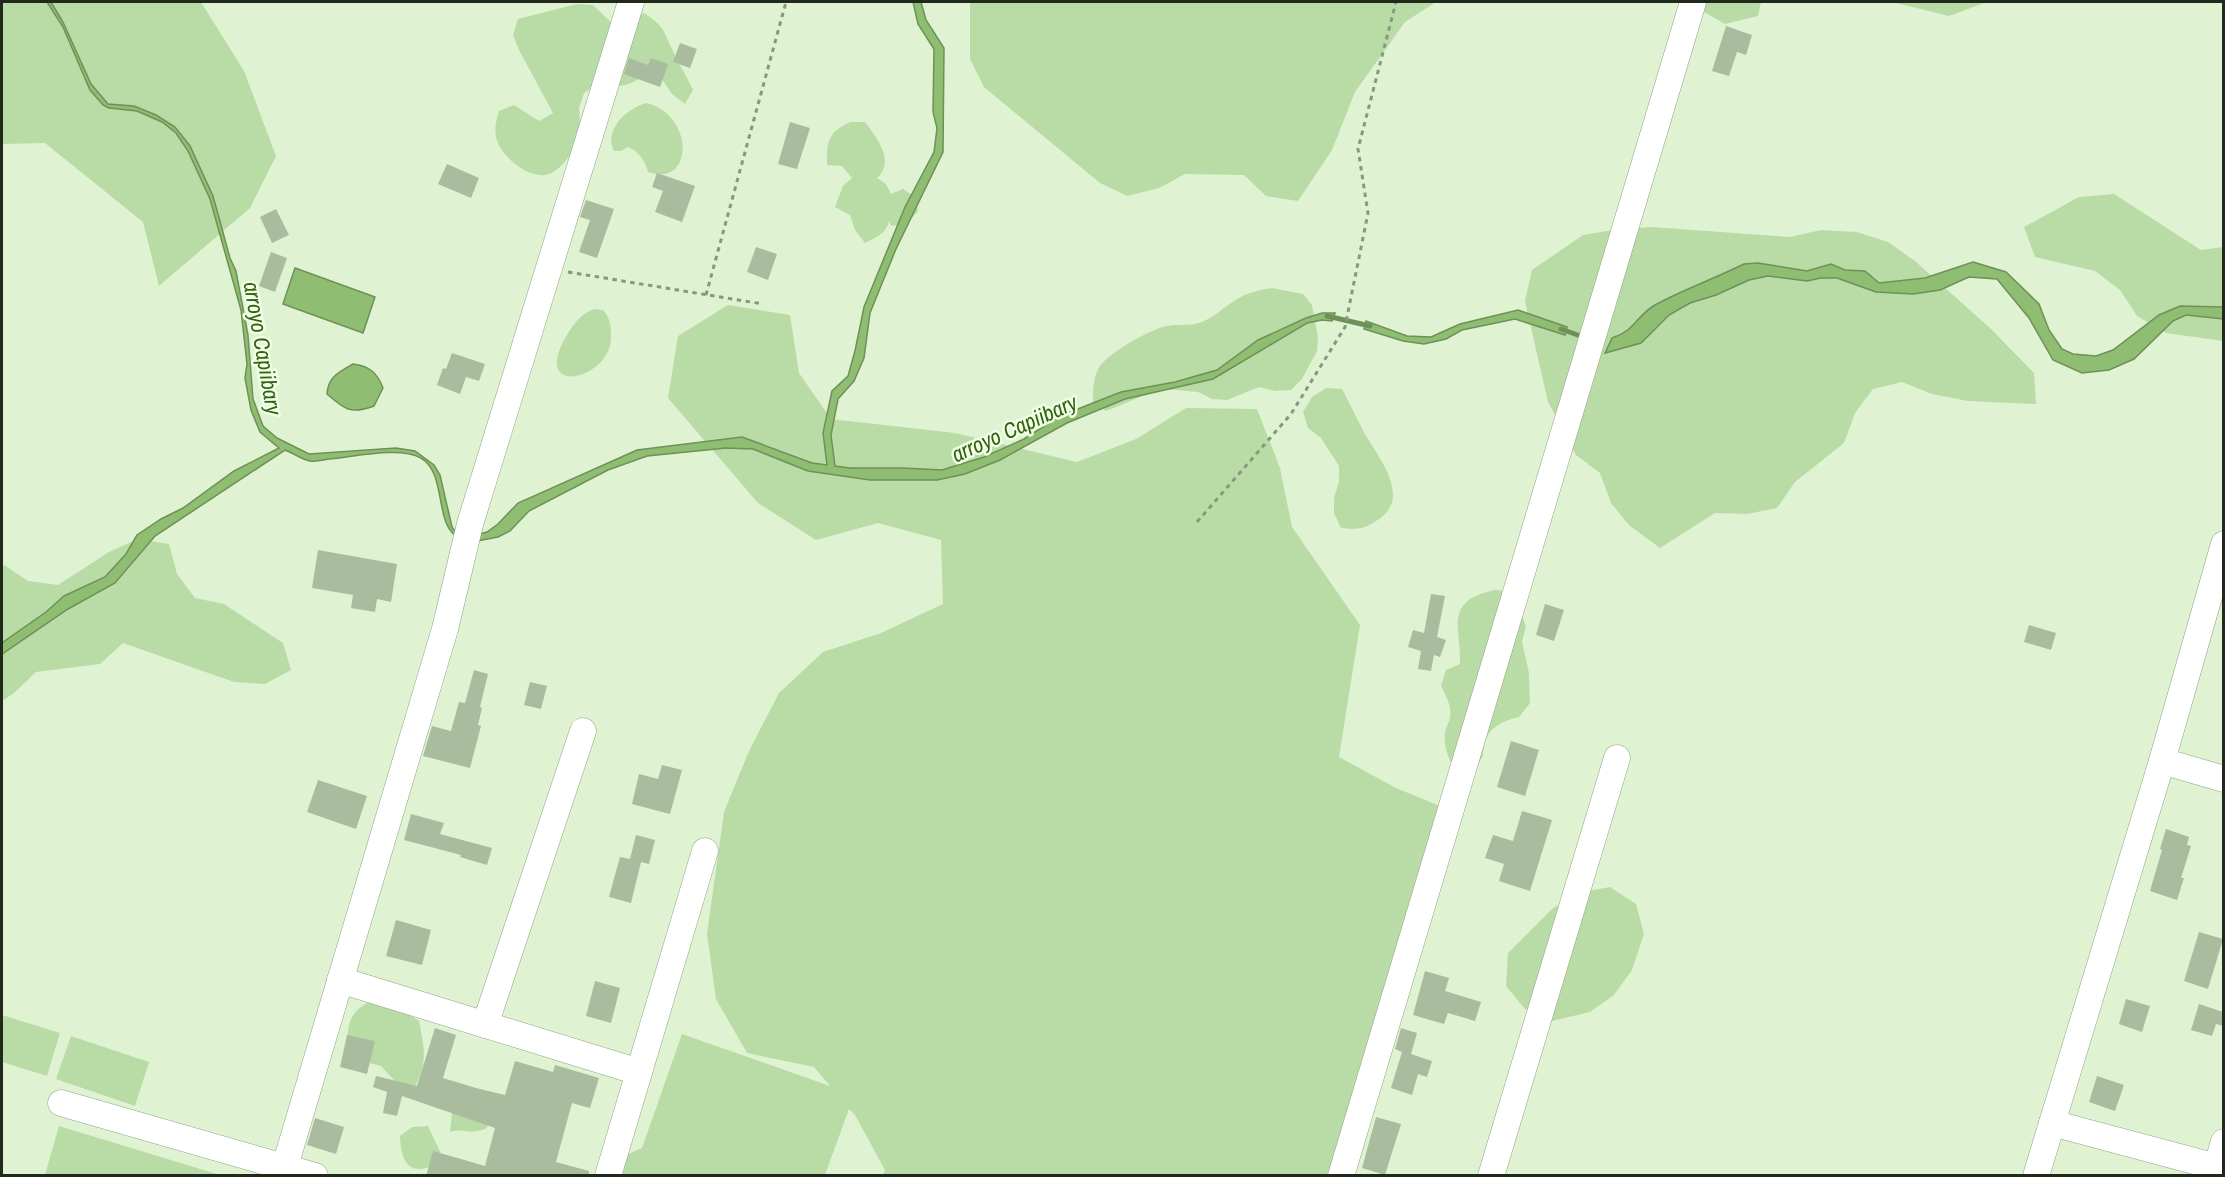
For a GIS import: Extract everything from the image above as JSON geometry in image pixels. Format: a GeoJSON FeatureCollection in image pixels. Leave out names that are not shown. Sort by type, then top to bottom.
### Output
{"type":"FeatureCollection","features":[{"type":"Feature","properties":{"kind":"street"},"geometry":{"type":"LineString","coordinates":[[283,1171],[445,629],[470,524],[632,2]]}},
{"type":"Feature","properties":{"kind":"street"},"geometry":{"type":"LineString","coordinates":[[1341,1176],[1693,2]]}},
{"type":"Feature","properties":{"kind":"street"},"geometry":{"type":"LineString","coordinates":[[2036,1176],[2162,761],[2223,544]]}},
{"type":"Feature","properties":{"kind":"street"},"geometry":{"type":"LineString","coordinates":[[485,1025],[583,731]]}},
{"type":"Feature","properties":{"kind":"street"},"geometry":{"type":"LineString","coordinates":[[1491,1176],[1617,758]]}},
{"type":"Feature","properties":{"kind":"street"},"geometry":{"type":"LineString","coordinates":[[2162,761],[2223,779]]}},
{"type":"Feature","properties":{"kind":"street"},"geometry":{"type":"LineString","coordinates":[[608,1176],[705,851]]}},
{"type":"Feature","properties":{"kind":"street"},"geometry":{"type":"LineString","coordinates":[[340,980],[639,1072]]}},
{"type":"Feature","properties":{"kind":"street"},"geometry":{"type":"LineString","coordinates":[[61,1103],[283,1171],[315,1176]]}},
{"type":"Feature","properties":{"kind":"street"},"geometry":{"type":"LineString","coordinates":[[2052,1124],[2218,1170],[2223,1142]]}},
{"type":"Feature","properties":{"kind":"path"},"geometry":{"type":"LineString","coordinates":[[706,295],[786,2]]}},
{"type":"Feature","properties":{"kind":"path"},"geometry":{"type":"LineString","coordinates":[[1197,522],[1291,414],[1345,327],[1368,213],[1358,149],[1396,2]]}},
{"type":"Feature","properties":{"kind":"path"},"geometry":{"type":"LineString","coordinates":[[549,269],[763,304]]}},
{"type":"Feature","properties":{"kind":"shaded area"},"geometry":{"type":"Polygon","coordinates":[[[2,2],[201,2],[244,71],[276,156],[250,208],[159,286],[143,222],[45,143],[2,144],[2,2]]]}},
{"type":"Feature","properties":{"kind":"shaded area"},"geometry":{"type":"Polygon","coordinates":[[[47,2],[51,2],[63,22],[91,84],[108,104],[134,106],[156,115],[175,127],[190,146],[213,196],[230,258],[236,271],[248,335],[253,399],[263,426],[277,438],[309,454],[396,448],[415,451],[434,465],[440,475],[452,527],[460,538],[446,523],[435,476],[421,458],[401,453],[389,453],[312,461],[285,450],[155,536],[115,583],[68,609],[2,654],[2,643],[46,612],[64,596],[105,577],[126,554],[137,535],[183,508],[234,471],[279,448],[260,432],[251,410],[245,378],[247,364],[241,310],[210,199],[188,151],[176,133],[162,122],[137,111],[109,108],[103,105],[90,90],[63,27],[47,2]]]}},
{"type":"Feature","properties":{"kind":"shaded area"},"geometry":{"type":"Polygon","coordinates":[[[913,2],[921,2],[926,20],[944,48],[943,152],[896,249],[870,313],[864,358],[854,381],[838,399],[831,435],[835,466],[942,470],[984,457],[1024,439],[1060,416],[1121,392],[1175,382],[1217,370],[1258,340],[1306,318],[1322,313],[1335,313],[1332,321],[1307,323],[1213,379],[1125,399],[1067,423],[1000,460],[965,474],[937,480],[870,480],[808,471],[753,449],[726,448],[647,456],[608,470],[529,511],[510,531],[498,537],[477,541],[479,534],[487,532],[498,524],[518,503],[637,450],[742,437],[812,463],[827,465],[823,433],[832,391],[848,376],[864,307],[905,207],[934,152],[937,128],[933,112],[934,49],[918,24],[913,2]]]}},
{"type":"Feature","properties":{"kind":"shaded area"},"geometry":{"type":"Polygon","coordinates":[[[970,2],[1436,2],[1405,22],[1355,92],[1332,150],[1298,201],[1266,196],[1244,175],[1185,174],[1159,188],[1127,196],[1100,183],[984,87],[970,59],[970,2]]]}},
{"type":"Feature","properties":{"kind":"shaded area"},"geometry":{"type":"Polygon","coordinates":[[[1686,2],[1761,2],[1758,16],[1725,24],[1686,2]]]}},
{"type":"Feature","properties":{"kind":"shaded area"},"geometry":{"type":"Polygon","coordinates":[[[1892,2],[1987,2],[1949,16],[1892,2]]]}},
{"type":"Feature","properties":{"kind":"shaded area"},"geometry":{"type":"Polygon","coordinates":[[[577,4],[593,5],[617,28],[644,13],[651,18],[663,29],[693,90],[685,104],[672,94],[655,69],[622,86],[597,85],[584,93],[579,108],[581,140],[554,172],[535,174],[519,167],[506,156],[498,143],[496,134],[499,111],[514,105],[539,121],[553,113],[513,35],[518,19],[577,4]]]}},
{"type":"Feature","properties":{"kind":"shaded area"},"geometry":{"type":"Polygon","coordinates":[[[647,103],[663,110],[674,122],[681,135],[683,148],[681,161],[674,170],[663,174],[648,172],[643,160],[635,151],[628,147],[621,151],[614,151],[611,143],[614,128],[619,121],[632,109],[647,103]]]}},
{"type":"Feature","properties":{"kind":"shaded area"},"geometry":{"type":"Polygon","coordinates":[[[850,122],[865,122],[882,149],[885,164],[877,178],[886,184],[891,194],[903,189],[915,197],[918,211],[907,223],[891,226],[889,221],[883,232],[865,243],[855,230],[850,215],[835,207],[843,186],[852,178],[842,166],[827,165],[827,149],[830,139],[837,130],[850,122]]]}},
{"type":"Feature","properties":{"kind":"shaded area"},"geometry":{"type":"Polygon","coordinates":[[[2114,194],[2201,250],[2223,247],[2223,341],[2166,333],[2137,316],[2120,290],[2095,271],[2035,257],[2024,227],[2079,197],[2114,194]]]}},
{"type":"Feature","properties":{"kind":"shaded area"},"geometry":{"type":"Polygon","coordinates":[[[1652,227],[1790,237],[1821,230],[1857,232],[1888,242],[1915,261],[1990,328],[2034,373],[2036,404],[1968,401],[1932,394],[1902,382],[1873,389],[1855,413],[1844,443],[1795,482],[1777,508],[1747,514],[1715,513],[1660,548],[1629,525],[1611,503],[1600,473],[1576,455],[1548,402],[1525,301],[1532,270],[1583,235],[1652,227]]]}},
{"type":"Feature","properties":{"kind":"shaded area"},"geometry":{"type":"Polygon","coordinates":[[[1973,262],[2006,272],[2039,304],[2049,330],[2062,349],[2073,354],[2096,356],[2113,350],[2159,315],[2180,306],[2223,307],[2223,319],[2186,315],[2173,321],[2134,359],[2109,370],[2082,373],[2053,360],[2029,318],[1997,279],[1969,277],[1940,290],[1913,294],[1876,292],[1837,278],[1807,281],[1768,276],[1749,280],[1716,295],[1690,303],[1669,315],[1641,343],[1605,353],[1612,338],[1626,331],[1655,305],[1744,264],[1758,263],[1807,271],[1831,264],[1845,270],[1865,271],[1879,283],[1925,278],[1973,262]]]}},
{"type":"Feature","properties":{"kind":"shaded area"},"geometry":{"type":"Polygon","coordinates":[[[295,268],[375,297],[363,333],[283,304],[295,268]]]}},
{"type":"Feature","properties":{"kind":"shaded area"},"geometry":{"type":"Polygon","coordinates":[[[1272,288],[1303,294],[1312,305],[1318,337],[1317,351],[1302,379],[1291,390],[1275,391],[1259,387],[1227,400],[1212,399],[1198,392],[1166,389],[1106,411],[1093,402],[1094,383],[1100,366],[1121,348],[1159,328],[1204,321],[1241,297],[1272,288]]]}},
{"type":"Feature","properties":{"kind":"shaded area"},"geometry":{"type":"Polygon","coordinates":[[[728,305],[790,315],[799,373],[831,419],[955,433],[1077,462],[1136,439],[1186,408],[1257,409],[1280,468],[1292,527],[1360,625],[1339,757],[1396,788],[1457,813],[1332,1175],[883,1175],[885,1170],[855,1115],[849,1109],[825,1175],[607,1176],[610,1162],[642,1148],[682,1034],[830,1086],[814,1067],[747,1053],[716,999],[707,934],[724,812],[749,751],[779,693],[823,652],[881,633],[943,604],[941,540],[878,523],[816,540],[758,503],[668,398],[678,336],[728,305]]]}},
{"type":"Feature","properties":{"kind":"shaded area"},"geometry":{"type":"Polygon","coordinates":[[[594,309],[603,310],[609,319],[611,336],[608,351],[600,363],[589,371],[577,376],[566,376],[559,371],[557,360],[563,342],[580,318],[594,309]]]}},
{"type":"Feature","properties":{"kind":"shaded area"},"geometry":{"type":"Polygon","coordinates":[[[1518,310],[1567,327],[1565,335],[1515,319],[1462,330],[1446,339],[1424,344],[1403,341],[1364,329],[1366,321],[1407,336],[1431,337],[1460,324],[1518,310]]]}},
{"type":"Feature","properties":{"kind":"shaded area"},"geometry":{"type":"Polygon","coordinates":[[[353,364],[364,366],[372,371],[381,382],[383,388],[374,406],[359,410],[348,409],[327,394],[332,379],[353,364]]]}},
{"type":"Feature","properties":{"kind":"shaded area"},"geometry":{"type":"Polygon","coordinates":[[[1326,388],[1342,389],[1389,477],[1393,500],[1388,510],[1379,519],[1365,527],[1341,528],[1334,513],[1339,466],[1321,438],[1308,428],[1303,412],[1312,397],[1326,388]]]}},
{"type":"Feature","properties":{"kind":"shaded area"},"geometry":{"type":"Polygon","coordinates":[[[138,539],[169,544],[177,574],[195,598],[224,604],[283,643],[291,670],[265,684],[234,682],[123,643],[100,664],[36,672],[2,701],[2,566],[4,565],[28,581],[58,585],[109,552],[138,539]]]}},
{"type":"Feature","properties":{"kind":"shaded area"},"geometry":{"type":"Polygon","coordinates":[[[1495,590],[1511,591],[1526,626],[1522,642],[1529,673],[1530,703],[1519,717],[1493,729],[1486,739],[1483,756],[1479,762],[1459,777],[1446,750],[1445,732],[1450,718],[1450,709],[1441,686],[1446,670],[1460,664],[1458,617],[1461,608],[1479,595],[1495,590]]]}},
{"type":"Feature","properties":{"kind":"shaded area"},"geometry":{"type":"Polygon","coordinates":[[[1610,887],[1636,904],[1644,934],[1632,970],[1614,995],[1590,1012],[1552,1021],[1525,1009],[1506,986],[1508,953],[1552,909],[1578,893],[1610,887]]]}},
{"type":"Feature","properties":{"kind":"shaded area"},"geometry":{"type":"Polygon","coordinates":[[[380,997],[419,1021],[424,1061],[416,1085],[402,1089],[381,1066],[350,1058],[348,1028],[351,1020],[361,1007],[380,997]]]}},
{"type":"Feature","properties":{"kind":"shaded area"},"geometry":{"type":"Polygon","coordinates":[[[2,1015],[60,1033],[47,1076],[2,1062],[2,1015]]]}},
{"type":"Feature","properties":{"kind":"shaded area"},"geometry":{"type":"Polygon","coordinates":[[[71,1036],[149,1062],[135,1106],[56,1079],[71,1036]]]}},
{"type":"Feature","properties":{"kind":"shaded area"},"geometry":{"type":"Polygon","coordinates":[[[465,1106],[489,1121],[487,1128],[476,1131],[450,1132],[452,1113],[465,1106]]]}},
{"type":"Feature","properties":{"kind":"shaded area"},"geometry":{"type":"Polygon","coordinates":[[[59,1126],[220,1175],[45,1175],[59,1126]]]}},
{"type":"Feature","properties":{"kind":"shaded area"},"geometry":{"type":"Polygon","coordinates":[[[428,1126],[444,1160],[418,1169],[407,1163],[403,1156],[400,1136],[412,1127],[428,1126]]]}},
{"type":"Feature","properties":{"kind":"building"},"geometry":{"type":"Polygon","coordinates":[[[1726,26],[1752,35],[1746,55],[1737,52],[1729,76],[1712,71],[1726,26]]]}},
{"type":"Feature","properties":{"kind":"building"},"geometry":{"type":"Polygon","coordinates":[[[680,43],[697,49],[690,68],[673,62],[680,43]]]}},
{"type":"Feature","properties":{"kind":"building"},"geometry":{"type":"Polygon","coordinates":[[[629,58],[648,65],[651,58],[668,64],[660,87],[624,74],[629,58]]]}},
{"type":"Feature","properties":{"kind":"building"},"geometry":{"type":"Polygon","coordinates":[[[790,122],[810,128],[797,169],[778,164],[790,122]]]}},
{"type":"Feature","properties":{"kind":"building"},"geometry":{"type":"Polygon","coordinates":[[[447,164],[479,178],[471,198],[438,184],[447,164]]]}},
{"type":"Feature","properties":{"kind":"building"},"geometry":{"type":"Polygon","coordinates":[[[657,173],[695,186],[682,222],[655,212],[663,191],[652,187],[657,173]]]}},
{"type":"Feature","properties":{"kind":"building"},"geometry":{"type":"Polygon","coordinates":[[[586,200],[614,209],[597,258],[579,252],[590,220],[580,217],[586,200]]]}},
{"type":"Feature","properties":{"kind":"building"},"geometry":{"type":"Polygon","coordinates":[[[276,209],[289,235],[272,243],[260,217],[276,209]]]}},
{"type":"Feature","properties":{"kind":"building"},"geometry":{"type":"Polygon","coordinates":[[[756,247],[777,254],[768,280],[747,272],[756,247]]]}},
{"type":"Feature","properties":{"kind":"building"},"geometry":{"type":"Polygon","coordinates":[[[271,252],[287,258],[275,292],[259,286],[271,252]]]}},
{"type":"Feature","properties":{"kind":"building"},"geometry":{"type":"Polygon","coordinates":[[[452,353],[485,364],[479,381],[466,377],[460,394],[437,385],[452,353]]]}},
{"type":"Feature","properties":{"kind":"building"},"geometry":{"type":"Polygon","coordinates":[[[318,550],[397,564],[391,602],[377,599],[375,612],[351,608],[353,595],[312,588],[318,550]]]}},
{"type":"Feature","properties":{"kind":"building"},"geometry":{"type":"Polygon","coordinates":[[[1431,594],[1445,596],[1437,637],[1446,640],[1440,657],[1434,655],[1431,671],[1418,669],[1421,651],[1408,647],[1413,630],[1424,633],[1431,594]]]}},
{"type":"Feature","properties":{"kind":"building"},"geometry":{"type":"Polygon","coordinates":[[[1545,604],[1564,610],[1554,641],[1536,635],[1545,604]]]}},
{"type":"Feature","properties":{"kind":"building"},"geometry":{"type":"Polygon","coordinates":[[[2029,625],[2056,633],[2051,650],[2024,642],[2029,625]]]}},
{"type":"Feature","properties":{"kind":"building"},"geometry":{"type":"Polygon","coordinates":[[[474,670],[488,674],[480,707],[482,708],[478,725],[481,726],[470,768],[423,756],[432,726],[451,731],[459,702],[465,703],[474,670]]]}},
{"type":"Feature","properties":{"kind":"building"},"geometry":{"type":"Polygon","coordinates":[[[530,682],[547,686],[541,709],[524,705],[530,682]]]}},
{"type":"Feature","properties":{"kind":"building"},"geometry":{"type":"Polygon","coordinates":[[[1511,741],[1539,750],[1525,796],[1497,787],[1511,741]]]}},
{"type":"Feature","properties":{"kind":"building"},"geometry":{"type":"Polygon","coordinates":[[[662,765],[682,770],[670,814],[632,804],[639,774],[658,779],[662,765]]]}},
{"type":"Feature","properties":{"kind":"building"},"geometry":{"type":"Polygon","coordinates":[[[318,780],[367,796],[356,829],[307,812],[318,780]]]}},
{"type":"Feature","properties":{"kind":"building"},"geometry":{"type":"Polygon","coordinates":[[[1522,811],[1552,820],[1530,891],[1499,881],[1504,864],[1485,858],[1493,835],[1513,841],[1522,811]]]}},
{"type":"Feature","properties":{"kind":"building"},"geometry":{"type":"Polygon","coordinates":[[[411,814],[444,823],[440,834],[492,848],[487,865],[460,857],[461,855],[404,840],[411,814]]]}},
{"type":"Feature","properties":{"kind":"building"},"geometry":{"type":"Polygon","coordinates":[[[2166,829],[2189,837],[2187,845],[2191,846],[2177,900],[2150,891],[2166,829]]]}},
{"type":"Feature","properties":{"kind":"building"},"geometry":{"type":"Polygon","coordinates":[[[636,835],[655,840],[649,864],[641,862],[631,903],[609,897],[620,857],[630,859],[636,835]]]}},
{"type":"Feature","properties":{"kind":"building"},"geometry":{"type":"Polygon","coordinates":[[[396,920],[431,930],[422,965],[386,956],[396,920]]]}},
{"type":"Feature","properties":{"kind":"building"},"geometry":{"type":"Polygon","coordinates":[[[2199,932],[2223,939],[2208,989],[2184,981],[2199,932]]]}},
{"type":"Feature","properties":{"kind":"building"},"geometry":{"type":"Polygon","coordinates":[[[1425,971],[1449,978],[1445,991],[1481,1002],[1475,1021],[1448,1013],[1444,1024],[1413,1015],[1425,971]]]}},
{"type":"Feature","properties":{"kind":"building"},"geometry":{"type":"Polygon","coordinates":[[[595,981],[620,988],[611,1023],[586,1016],[595,981]]]}},
{"type":"Feature","properties":{"kind":"building"},"geometry":{"type":"Polygon","coordinates":[[[2126,999],[2150,1006],[2142,1032],[2119,1024],[2126,999]]]}},
{"type":"Feature","properties":{"kind":"building"},"geometry":{"type":"Polygon","coordinates":[[[2199,1004],[2223,1012],[2223,1026],[2216,1024],[2212,1036],[2191,1030],[2199,1004]]]}},
{"type":"Feature","properties":{"kind":"building"},"geometry":{"type":"Polygon","coordinates":[[[435,1028],[456,1035],[443,1078],[505,1095],[515,1061],[553,1072],[555,1065],[599,1078],[590,1108],[572,1103],[556,1162],[589,1171],[589,1176],[426,1176],[433,1151],[485,1166],[495,1128],[402,1096],[397,1116],[383,1113],[387,1092],[373,1087],[376,1076],[417,1086],[435,1028]]]}},
{"type":"Feature","properties":{"kind":"building"},"geometry":{"type":"Polygon","coordinates":[[[1401,1028],[1417,1033],[1411,1054],[1432,1061],[1427,1077],[1418,1074],[1412,1095],[1391,1088],[1402,1052],[1395,1049],[1401,1028]]]}},
{"type":"Feature","properties":{"kind":"building"},"geometry":{"type":"Polygon","coordinates":[[[347,1035],[375,1041],[367,1074],[340,1067],[347,1035]]]}},
{"type":"Feature","properties":{"kind":"building"},"geometry":{"type":"Polygon","coordinates":[[[2097,1076],[2124,1085],[2115,1111],[2089,1102],[2097,1076]]]}},
{"type":"Feature","properties":{"kind":"building"},"geometry":{"type":"Polygon","coordinates":[[[1376,1117],[1401,1124],[1385,1175],[1362,1168],[1376,1117]]]}},
{"type":"Feature","properties":{"kind":"building"},"geometry":{"type":"Polygon","coordinates":[[[315,1118],[344,1127],[336,1154],[307,1145],[315,1118]]]}},
{"type":"Feature","properties":{"kind":"waterway","name":"arroyo Capiibary"},"geometry":{"type":"LineString","coordinates":[[1327,316],[1370,326]]}},
{"type":"Feature","properties":{"kind":"waterway","name":"arroyo Capiibary"},"geometry":{"type":"LineString","coordinates":[[1561,329],[1586,338]]}}]}
